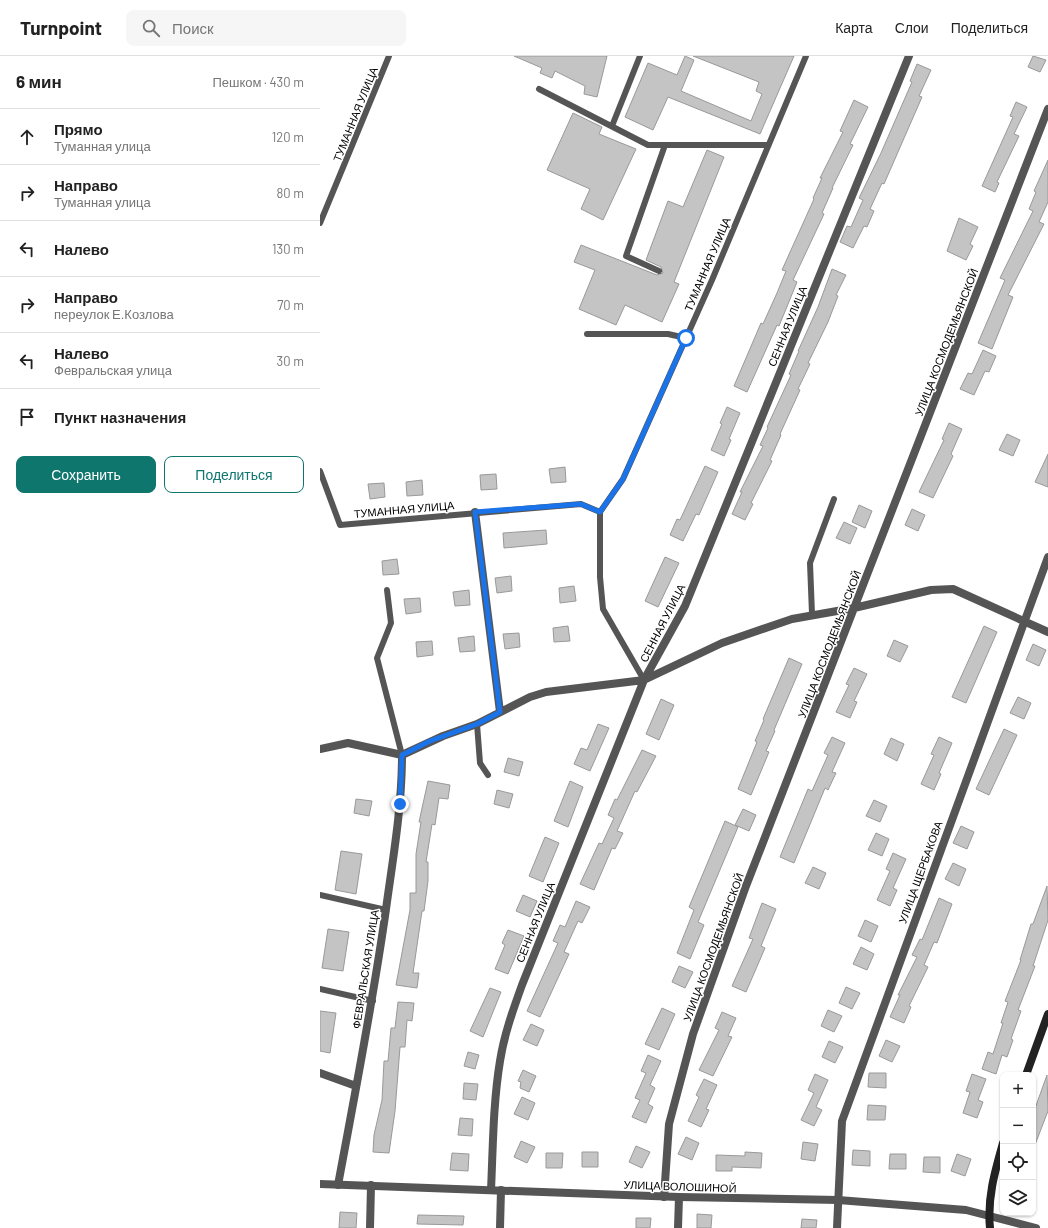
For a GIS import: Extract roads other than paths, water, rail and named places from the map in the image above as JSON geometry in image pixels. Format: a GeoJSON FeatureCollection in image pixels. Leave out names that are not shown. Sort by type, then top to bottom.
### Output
{"type":"FeatureCollection","features":[{"type":"Feature","properties":{"kind":"main road"},"geometry":{"type":"LineString","coordinates":[[1027,1072],[1048,1014]]}},
{"type":"Feature","properties":{"kind":"main road"},"geometry":{"type":"LineString","coordinates":[[990,1228],[989,1215],[991,1187],[1003,1144]]}},
{"type":"Feature","properties":{"kind":"street","name":"СЕННАЯ УЛИЦА"},"geometry":{"type":"LineString","coordinates":[[491,1190],[496,1093],[500,1061],[522,985],[644,680],[685,606],[909,56]]}},
{"type":"Feature","properties":{"kind":"street","name":"УЛИЦА КОСМОДЕМЬЯНСКОЙ"},"geometry":{"type":"LineString","coordinates":[[664,1197],[669,1124],[693,1034],[746,886],[1048,109]]}},
{"type":"Feature","properties":{"kind":"street"},"geometry":{"type":"LineString","coordinates":[[475,512],[500,712]]}},
{"type":"Feature","properties":{"kind":"street","name":"УЛИЦА ЩЕРБАКОВА"},"geometry":{"type":"LineString","coordinates":[[837,1228],[842,1121],[1023,621],[1048,557]]}},
{"type":"Feature","properties":{"kind":"street"},"geometry":{"type":"LineString","coordinates":[[320,750],[348,744],[402,755],[443,736],[477,724],[512,705],[546,692],[644,680],[722,643],[792,619],[812,614],[854,608],[931,590],[954,589],[1048,632]]}},
{"type":"Feature","properties":{"kind":"street","name":"ФЕВРАЛЬСКАЯ УЛИЦА"},"geometry":{"type":"LineString","coordinates":[[338,1185],[373,1001],[400,804],[402,755]]}},
{"type":"Feature","properties":{"kind":"street"},"geometry":{"type":"LineString","coordinates":[[320,1073],[356,1086]]}},
{"type":"Feature","properties":{"kind":"street","name":"УЛИЦА ВОЛОШИНОЙ"},"geometry":{"type":"LineString","coordinates":[[320,1184],[664,1197],[838,1200],[966,1210],[1036,1228]]}},
{"type":"Feature","properties":{"kind":"street"},"geometry":{"type":"LineString","coordinates":[[370,1185],[370,1228]]}},
{"type":"Feature","properties":{"kind":"street"},"geometry":{"type":"LineString","coordinates":[[500,1228],[501,1190]]}},
{"type":"Feature","properties":{"kind":"street"},"geometry":{"type":"LineString","coordinates":[[678,1228],[679,1197]]}},
{"type":"Feature","properties":{"kind":"lane","name":"ТУМАННАЯ УЛИЦА"},"geometry":{"type":"LineString","coordinates":[[320,223],[389,56]]}},
{"type":"Feature","properties":{"kind":"lane"},"geometry":{"type":"LineString","coordinates":[[612,126],[640,56]]}},
{"type":"Feature","properties":{"kind":"lane","name":"ТУМАННАЯ УЛИЦА"},"geometry":{"type":"LineString","coordinates":[[320,472],[340,525],[475,512],[581,504],[600,512],[623,479],[712,280],[806,56]]}},
{"type":"Feature","properties":{"kind":"lane"},"geometry":{"type":"LineString","coordinates":[[539,89],[648,145],[768,145]]}},
{"type":"Feature","properties":{"kind":"lane"},"geometry":{"type":"LineString","coordinates":[[659,271],[626,256],[665,145]]}},
{"type":"Feature","properties":{"kind":"lane"},"geometry":{"type":"LineString","coordinates":[[587,334],[668,334],[686,338]]}},
{"type":"Feature","properties":{"kind":"lane"},"geometry":{"type":"LineString","coordinates":[[812,614],[810,564],[834,499]]}},
{"type":"Feature","properties":{"kind":"lane"},"geometry":{"type":"LineString","coordinates":[[600,512],[600,578],[603,610],[644,680]]}},
{"type":"Feature","properties":{"kind":"lane"},"geometry":{"type":"LineString","coordinates":[[387,590],[391,623],[376,658],[402,755]]}},
{"type":"Feature","properties":{"kind":"lane"},"geometry":{"type":"LineString","coordinates":[[477,724],[478,757],[483,769],[488,775]]}},
{"type":"Feature","properties":{"kind":"lane"},"geometry":{"type":"LineString","coordinates":[[320,895],[386,910]]}},
{"type":"Feature","properties":{"kind":"lane"},"geometry":{"type":"LineString","coordinates":[[320,989],[373,1001]]}}]}
